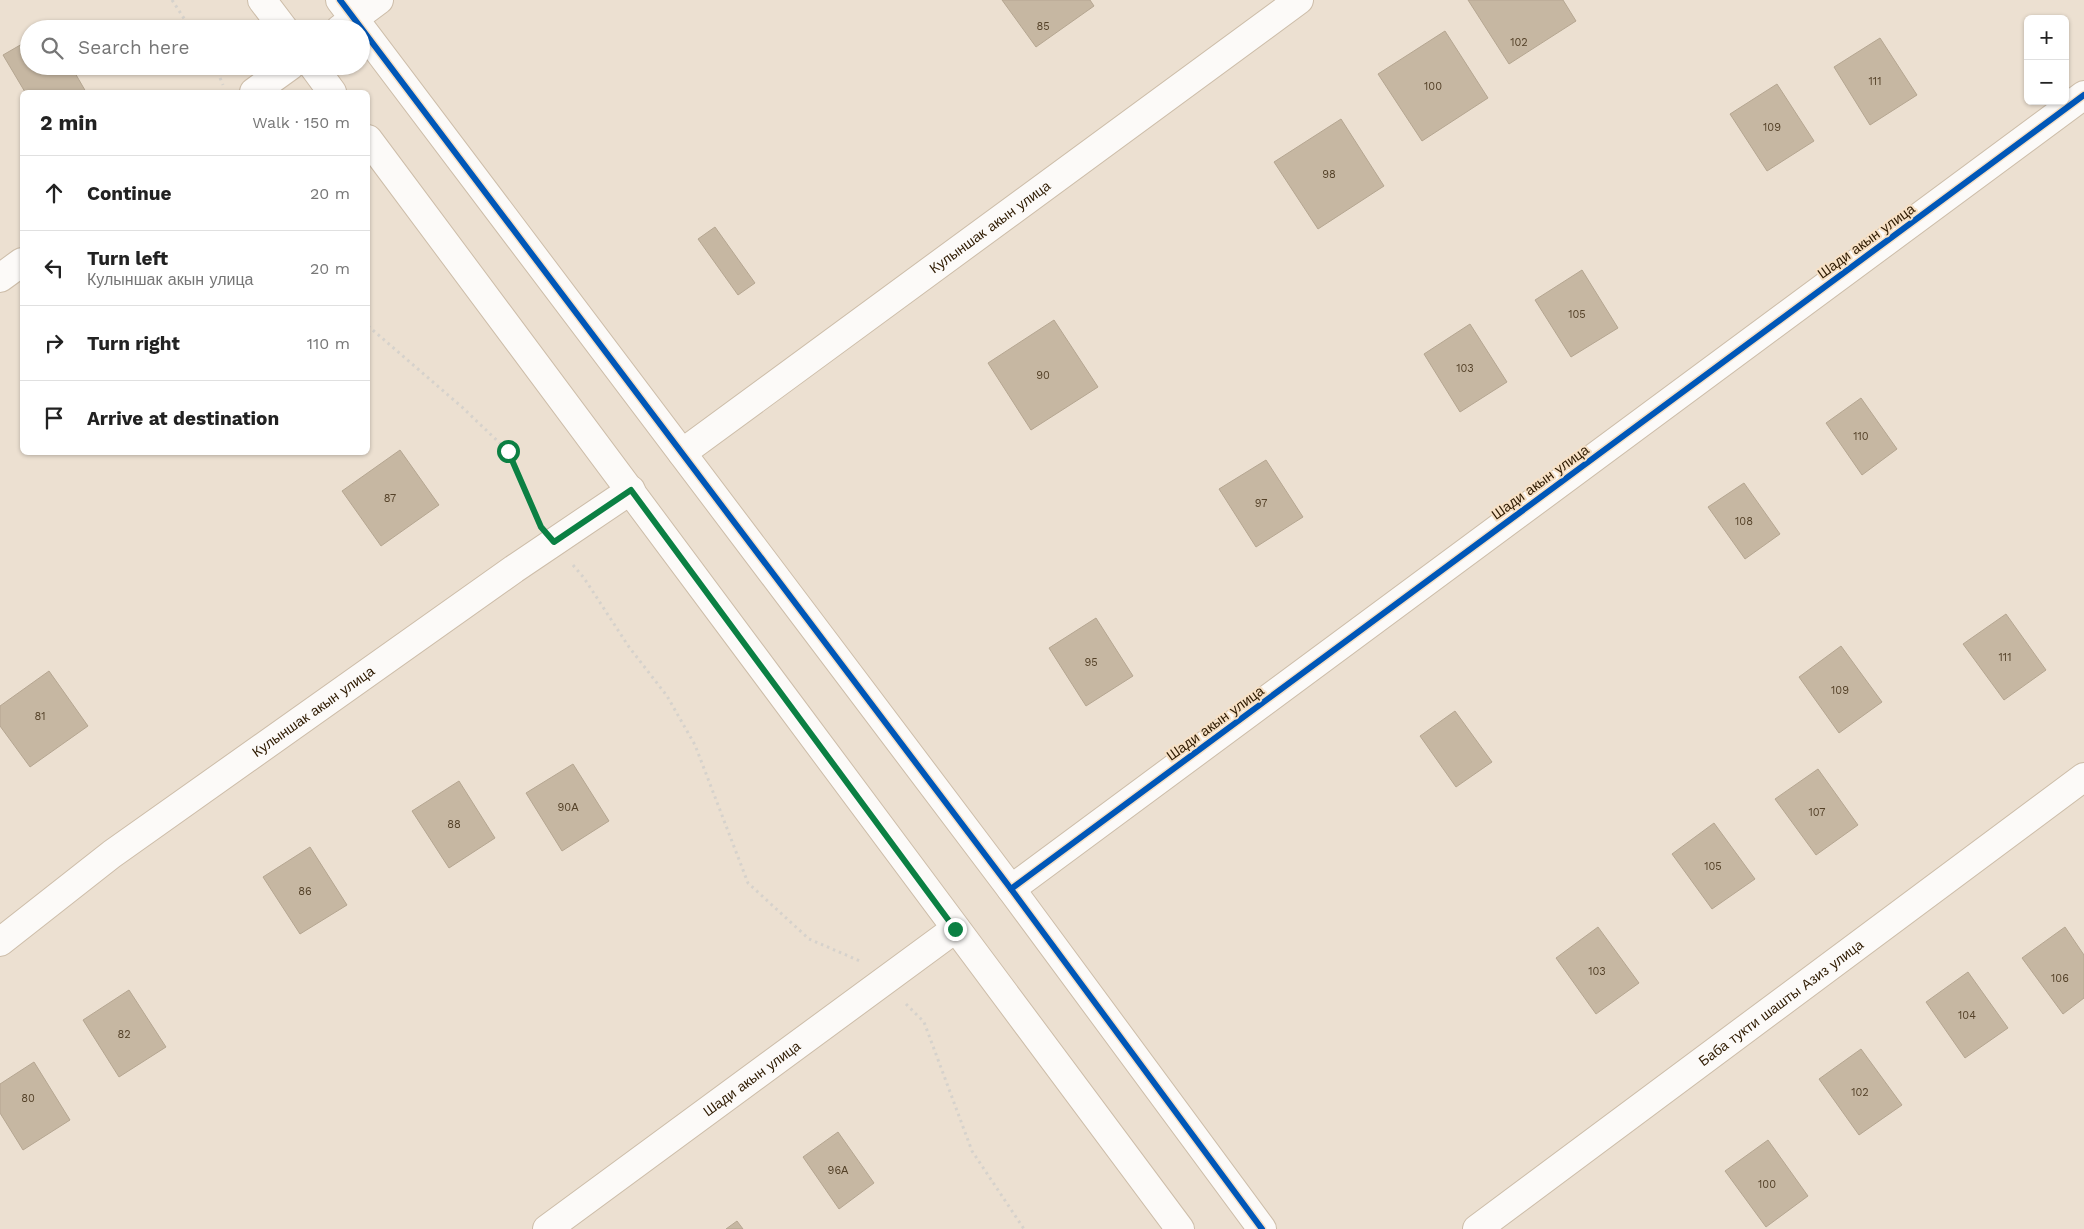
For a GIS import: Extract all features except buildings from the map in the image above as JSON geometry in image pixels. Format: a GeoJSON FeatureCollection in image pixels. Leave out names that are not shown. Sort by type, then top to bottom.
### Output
{"type":"FeatureCollection","features":[{"type":"Feature","properties":{"kind":"street"},"geometry":{"type":"LineString","coordinates":[[262,0],[277,20]]}},
{"type":"Feature","properties":{"kind":"street"},"geometry":{"type":"LineString","coordinates":[[345,16],[379,0]]}},
{"type":"Feature","properties":{"kind":"street","name":"Кулыншак акын улица"},"geometry":{"type":"LineString","coordinates":[[682,453],[1299,0]]}},
{"type":"Feature","properties":{"kind":"street"},"geometry":{"type":"LineString","coordinates":[[370,48],[682,453],[1011,889],[1262,1229]]}},
{"type":"Feature","properties":{"kind":"street"},"geometry":{"type":"LineString","coordinates":[[257,90],[278,75]]}},
{"type":"Feature","properties":{"kind":"street"},"geometry":{"type":"LineString","coordinates":[[320,75],[331,90]]}},
{"type":"Feature","properties":{"kind":"street","name":"Шади акын улица"},"geometry":{"type":"LineString","coordinates":[[1011,889],[2084,95]]}},
{"type":"Feature","properties":{"kind":"street"},"geometry":{"type":"LineString","coordinates":[[370,142],[1180,1229]]}},
{"type":"Feature","properties":{"kind":"street"},"geometry":{"type":"LineString","coordinates":[[0,278],[20,263]]}},
{"type":"Feature","properties":{"kind":"street","name":"Кулыншак акын улица"},"geometry":{"type":"LineString","coordinates":[[0,942],[112,854],[554,542],[631,490]]}},
{"type":"Feature","properties":{"kind":"street","name":"Баба тукти шашты Азиз улица"},"geometry":{"type":"LineString","coordinates":[[1477,1229],[2084,777]]}},
{"type":"Feature","properties":{"kind":"street","name":"Шади акын улица"},"geometry":{"type":"LineString","coordinates":[[547,1229],[955,929]]}},
{"type":"Feature","properties":{"kind":"path"},"geometry":{"type":"LineString","coordinates":[[172,0],[185,20]]}},
{"type":"Feature","properties":{"kind":"path"},"geometry":{"type":"LineString","coordinates":[[218,75],[225,90]]}},
{"type":"Feature","properties":{"kind":"path"},"geometry":{"type":"LineString","coordinates":[[370,328],[462,407],[508,451],[541,527],[584,578],[629,647],[667,696],[695,745],[748,883],[809,940],[866,964],[924,1022],[972,1151],[1024,1229]]}},
{"type":"Feature","properties":{"kind":"cycle path"},"geometry":{"type":"LineString","coordinates":[[340,0],[355,20]]}},
{"type":"Feature","properties":{"kind":"cycle path"},"geometry":{"type":"LineString","coordinates":[[370,40],[1011,889],[1262,1229]]}},
{"type":"Feature","properties":{"kind":"cycle path"},"geometry":{"type":"LineString","coordinates":[[1011,889],[2084,95]]}},
{"type":"Feature","properties":{"kind":"route"},"geometry":{"type":"LineString","coordinates":[[508,451],[541,527],[554,542],[631,490],[955,929]]}}]}
